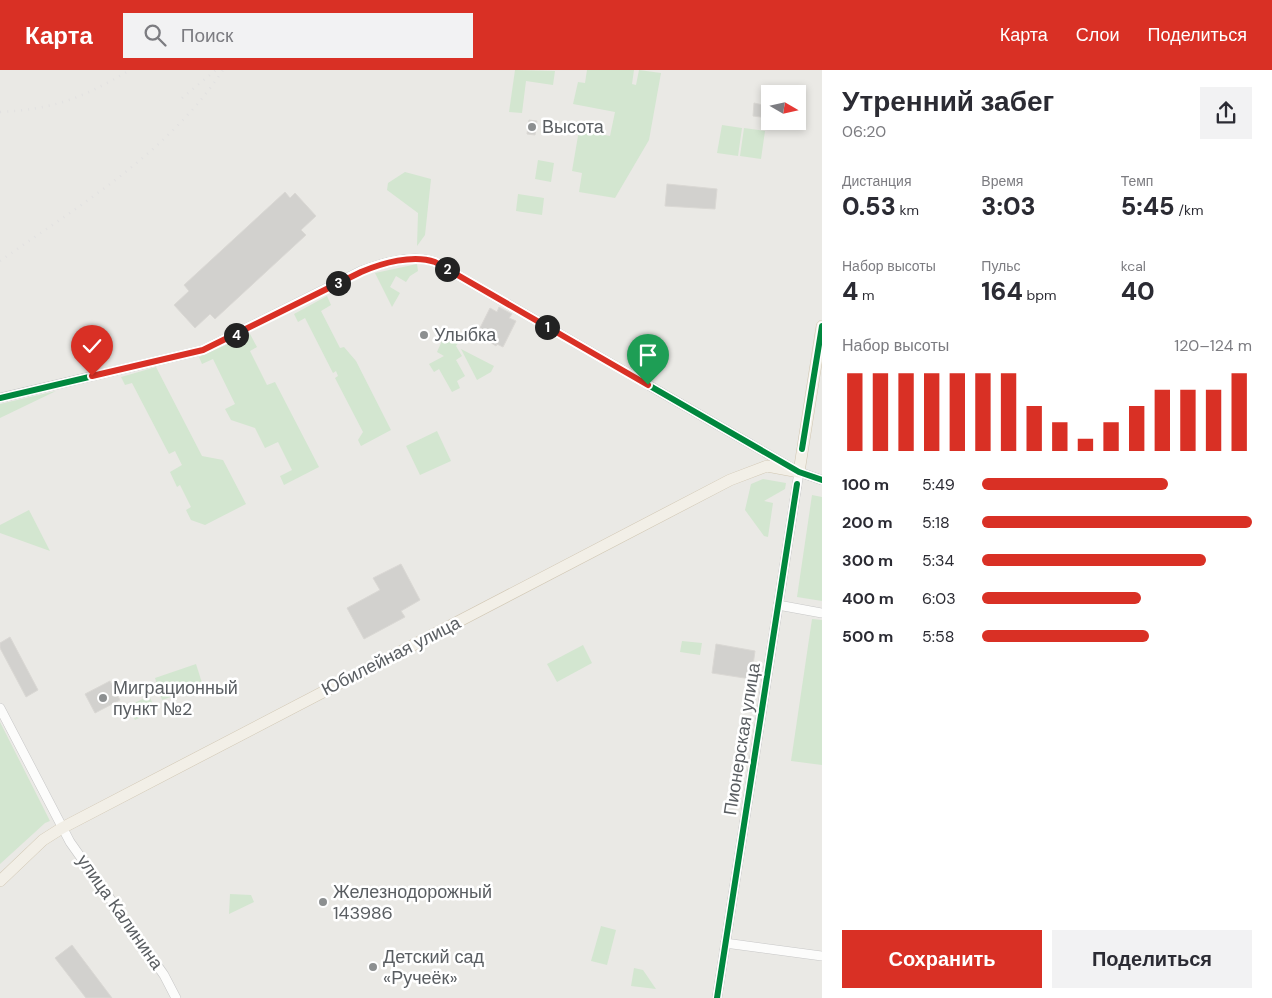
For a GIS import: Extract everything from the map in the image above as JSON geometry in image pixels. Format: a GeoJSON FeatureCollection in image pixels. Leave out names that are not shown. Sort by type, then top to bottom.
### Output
{"type":"FeatureCollection","features":[{"type":"Feature","properties":{"kind":"main road","name":"Пионерская улица"},"geometry":{"type":"LineString","coordinates":[[799,472],[822,326]]}},
{"type":"Feature","properties":{"kind":"main road"},"geometry":{"type":"LineString","coordinates":[[768,460],[799,472]]}},
{"type":"Feature","properties":{"kind":"main road","name":"Юбилейная улица"},"geometry":{"type":"LineString","coordinates":[[0,881],[43,840],[62,828],[768,460]]}},
{"type":"Feature","properties":{"kind":"street"},"geometry":{"type":"LineString","coordinates":[[0,398],[203,350],[361,272],[386,264],[423,259],[435,262],[768,460]]}},
{"type":"Feature","properties":{"kind":"street"},"geometry":{"type":"LineString","coordinates":[[799,472],[822,480]]}},
{"type":"Feature","properties":{"kind":"street","name":"Пионерская улица"},"geometry":{"type":"LineString","coordinates":[[717,998],[799,472]]}},
{"type":"Feature","properties":{"kind":"street"},"geometry":{"type":"LineString","coordinates":[[778,606],[822,613]]}},
{"type":"Feature","properties":{"kind":"street","name":"улица Калинина"},"geometry":{"type":"LineString","coordinates":[[0,708],[46,792],[70,842],[164,975],[176,998]]}},
{"type":"Feature","properties":{"kind":"street"},"geometry":{"type":"LineString","coordinates":[[725,943],[822,956]]}},
{"type":"Feature","properties":{"kind":"green space"},"geometry":{"type":"Polygon","coordinates":[[[515,70],[555,71],[553,85],[526,81],[522,113],[509,112],[515,70]]]}},
{"type":"Feature","properties":{"kind":"green space"},"geometry":{"type":"Polygon","coordinates":[[[587,70],[634,70],[632,84],[636,85],[639,70],[661,73],[649,140],[615,198],[579,192],[582,173],[572,171],[579,130],[610,136],[615,112],[573,104],[578,82],[585,83],[587,70]]]}},
{"type":"Feature","properties":{"kind":"green space"},"geometry":{"type":"Polygon","coordinates":[[[722,125],[742,128],[738,156],[717,153],[722,125]]]}},
{"type":"Feature","properties":{"kind":"green space"},"geometry":{"type":"Polygon","coordinates":[[[744,128],[765,131],[761,159],[740,156],[744,128]]]}},
{"type":"Feature","properties":{"kind":"green space"},"geometry":{"type":"Polygon","coordinates":[[[538,160],[554,163],[551,182],[535,179],[538,160]]]}},
{"type":"Feature","properties":{"kind":"green space"},"geometry":{"type":"Polygon","coordinates":[[[405,172],[431,179],[425,235],[417,246],[418,213],[387,190],[388,183],[405,172]]]}},
{"type":"Feature","properties":{"kind":"green space"},"geometry":{"type":"Polygon","coordinates":[[[518,194],[544,198],[542,215],[516,211],[518,194]]]}},
{"type":"Feature","properties":{"kind":"green space"},"geometry":{"type":"Polygon","coordinates":[[[417,264],[418,271],[410,276],[406,282],[396,276],[390,287],[400,293],[392,307],[375,273],[417,264]]]}},
{"type":"Feature","properties":{"kind":"green space"},"geometry":{"type":"Polygon","coordinates":[[[327,296],[331,305],[321,311],[340,348],[344,347],[356,361],[391,430],[361,446],[358,440],[363,432],[335,378],[338,376],[336,371],[333,373],[305,318],[298,322],[294,314],[327,296]]]}},
{"type":"Feature","properties":{"kind":"green space"},"geometry":{"type":"Polygon","coordinates":[[[250,334],[257,347],[250,351],[267,385],[275,382],[319,467],[284,485],[280,476],[292,470],[278,442],[265,448],[255,428],[231,420],[225,409],[235,404],[213,359],[202,364],[199,357],[250,334]]]}},
{"type":"Feature","properties":{"kind":"green space"},"geometry":{"type":"Polygon","coordinates":[[[444,336],[458,343],[456,346],[462,356],[456,360],[465,376],[457,381],[460,388],[452,392],[439,369],[434,372],[429,364],[444,356],[437,352],[444,336]]]}},
{"type":"Feature","properties":{"kind":"green space"},"geometry":{"type":"Polygon","coordinates":[[[461,349],[494,366],[491,372],[477,380],[461,349]]]}},
{"type":"Feature","properties":{"kind":"green space"},"geometry":{"type":"Polygon","coordinates":[[[156,367],[202,456],[223,460],[246,504],[205,525],[191,520],[186,510],[191,507],[180,485],[177,487],[170,472],[182,465],[175,451],[169,454],[132,383],[125,385],[121,377],[156,367]]]}},
{"type":"Feature","properties":{"kind":"green space"},"geometry":{"type":"Polygon","coordinates":[[[56,391],[0,418],[0,404],[56,391]]]}},
{"type":"Feature","properties":{"kind":"green space"},"geometry":{"type":"Polygon","coordinates":[[[437,431],[451,461],[420,475],[406,446],[437,431]]]}},
{"type":"Feature","properties":{"kind":"green space"},"geometry":{"type":"Polygon","coordinates":[[[763,479],[786,483],[785,489],[764,501],[773,503],[768,537],[764,536],[745,510],[751,484],[763,479]]]}},
{"type":"Feature","properties":{"kind":"green space"},"geometry":{"type":"Polygon","coordinates":[[[812,495],[822,497],[822,601],[797,597],[812,495]]]}},
{"type":"Feature","properties":{"kind":"green space"},"geometry":{"type":"Polygon","coordinates":[[[29,510],[50,551],[0,533],[0,525],[29,510]]]}},
{"type":"Feature","properties":{"kind":"green space"},"geometry":{"type":"Polygon","coordinates":[[[812,619],[822,620],[822,765],[791,761],[812,619]]]}},
{"type":"Feature","properties":{"kind":"green space"},"geometry":{"type":"Polygon","coordinates":[[[682,641],[702,643],[700,655],[680,652],[682,641]]]}},
{"type":"Feature","properties":{"kind":"green space"},"geometry":{"type":"Polygon","coordinates":[[[583,645],[592,663],[557,682],[547,664],[583,645]]]}},
{"type":"Feature","properties":{"kind":"green space"},"geometry":{"type":"Polygon","coordinates":[[[196,664],[203,686],[162,700],[155,678],[196,664]]]}},
{"type":"Feature","properties":{"kind":"green space"},"geometry":{"type":"Polygon","coordinates":[[[149,696],[156,710],[135,720],[128,706],[149,696]]]}},
{"type":"Feature","properties":{"kind":"green space"},"geometry":{"type":"Polygon","coordinates":[[[0,722],[50,821],[45,823],[0,864],[0,722]]]}},
{"type":"Feature","properties":{"kind":"green space"},"geometry":{"type":"Polygon","coordinates":[[[230,894],[251,895],[254,902],[229,914],[230,894]]]}},
{"type":"Feature","properties":{"kind":"green space"},"geometry":{"type":"Polygon","coordinates":[[[601,926],[616,930],[607,965],[591,961],[601,926]]]}},
{"type":"Feature","properties":{"kind":"green space"},"geometry":{"type":"Polygon","coordinates":[[[634,968],[643,970],[656,989],[631,986],[634,968]]]}},
{"type":"Feature","properties":{"kind":"building"},"geometry":{"type":"Polygon","coordinates":[[[754,103],[761,105],[761,117],[753,116],[754,103]]]}},
{"type":"Feature","properties":{"kind":"building","name":"Высота"},"geometry":{"type":"Polygon","coordinates":[[[529,120],[537,121],[535,135],[527,134],[529,120]]]}},
{"type":"Feature","properties":{"kind":"building"},"geometry":{"type":"Polygon","coordinates":[[[667,184],[717,189],[715,209],[665,206],[667,184]]]}},
{"type":"Feature","properties":{"kind":"building"},"geometry":{"type":"Polygon","coordinates":[[[285,192],[290,198],[295,193],[316,216],[301,230],[306,235],[215,319],[210,314],[195,328],[174,305],[189,291],[184,285],[285,192]]]}},
{"type":"Feature","properties":{"kind":"building"},"geometry":{"type":"Polygon","coordinates":[[[499,307],[512,314],[509,318],[516,321],[503,347],[497,344],[496,346],[477,334],[490,308],[497,312],[499,307]]]}},
{"type":"Feature","properties":{"kind":"building"},"geometry":{"type":"Polygon","coordinates":[[[401,564],[420,600],[401,611],[405,617],[364,639],[347,608],[380,590],[373,578],[401,564]]]}},
{"type":"Feature","properties":{"kind":"building"},"geometry":{"type":"Polygon","coordinates":[[[10,637],[38,690],[26,697],[0,648],[0,643],[10,637]]]}},
{"type":"Feature","properties":{"kind":"building"},"geometry":{"type":"Polygon","coordinates":[[[716,644],[755,651],[751,679],[712,673],[716,644]]]}},
{"type":"Feature","properties":{"kind":"building","name":"Миграционный пункт №2"},"geometry":{"type":"Polygon","coordinates":[[[110,681],[120,700],[95,713],[85,694],[110,681]]]}},
{"type":"Feature","properties":{"kind":"building"},"geometry":{"type":"Polygon","coordinates":[[[72,945],[112,998],[86,998],[55,958],[72,945]]]}},
{"type":"Feature","properties":{"kind":"railway"},"geometry":{"type":"LineString","coordinates":[[0,112],[53,105],[83,95],[130,70]]}},
{"type":"Feature","properties":{"kind":"railway"},"geometry":{"type":"LineString","coordinates":[[182,98],[216,70]]}},
{"type":"Feature","properties":{"kind":"railway"},"geometry":{"type":"LineString","coordinates":[[0,261],[121,176],[176,127],[201,100],[223,70]]}},
{"type":"Feature","properties":{"kind":"cycle path"},"geometry":{"type":"LineString","coordinates":[[0,398],[203,350],[361,271],[398,260],[417,259],[435,262],[799,472],[822,480]]}},
{"type":"Feature","properties":{"kind":"cycle path"},"geometry":{"type":"LineString","coordinates":[[802,449],[822,326]]}},
{"type":"Feature","properties":{"kind":"cycle path"},"geometry":{"type":"LineString","coordinates":[[717,998],[797,484]]}},
{"type":"Feature","properties":{"kind":"place","name":"Высота"},"geometry":{"type":"Point","coordinates":[532,127]}},
{"type":"Feature","properties":{"kind":"place","name":"Улыбка"},"geometry":{"type":"Point","coordinates":[424,335]}},
{"type":"Feature","properties":{"kind":"place","name":"Миграционный пункт №2"},"geometry":{"type":"Point","coordinates":[103,698]}},
{"type":"Feature","properties":{"kind":"place","name":"Железнодорожный 143986"},"geometry":{"type":"Point","coordinates":[323,902]}},
{"type":"Feature","properties":{"kind":"place","name":"Детский сад «Ручеёк»"},"geometry":{"type":"Point","coordinates":[373,967]}},
{"type":"Feature","properties":{"kind":"route"},"geometry":{"type":"LineString","coordinates":[[92,376],[203,350],[223,342],[369,268],[423,259],[435,262],[648,385]]}}]}
